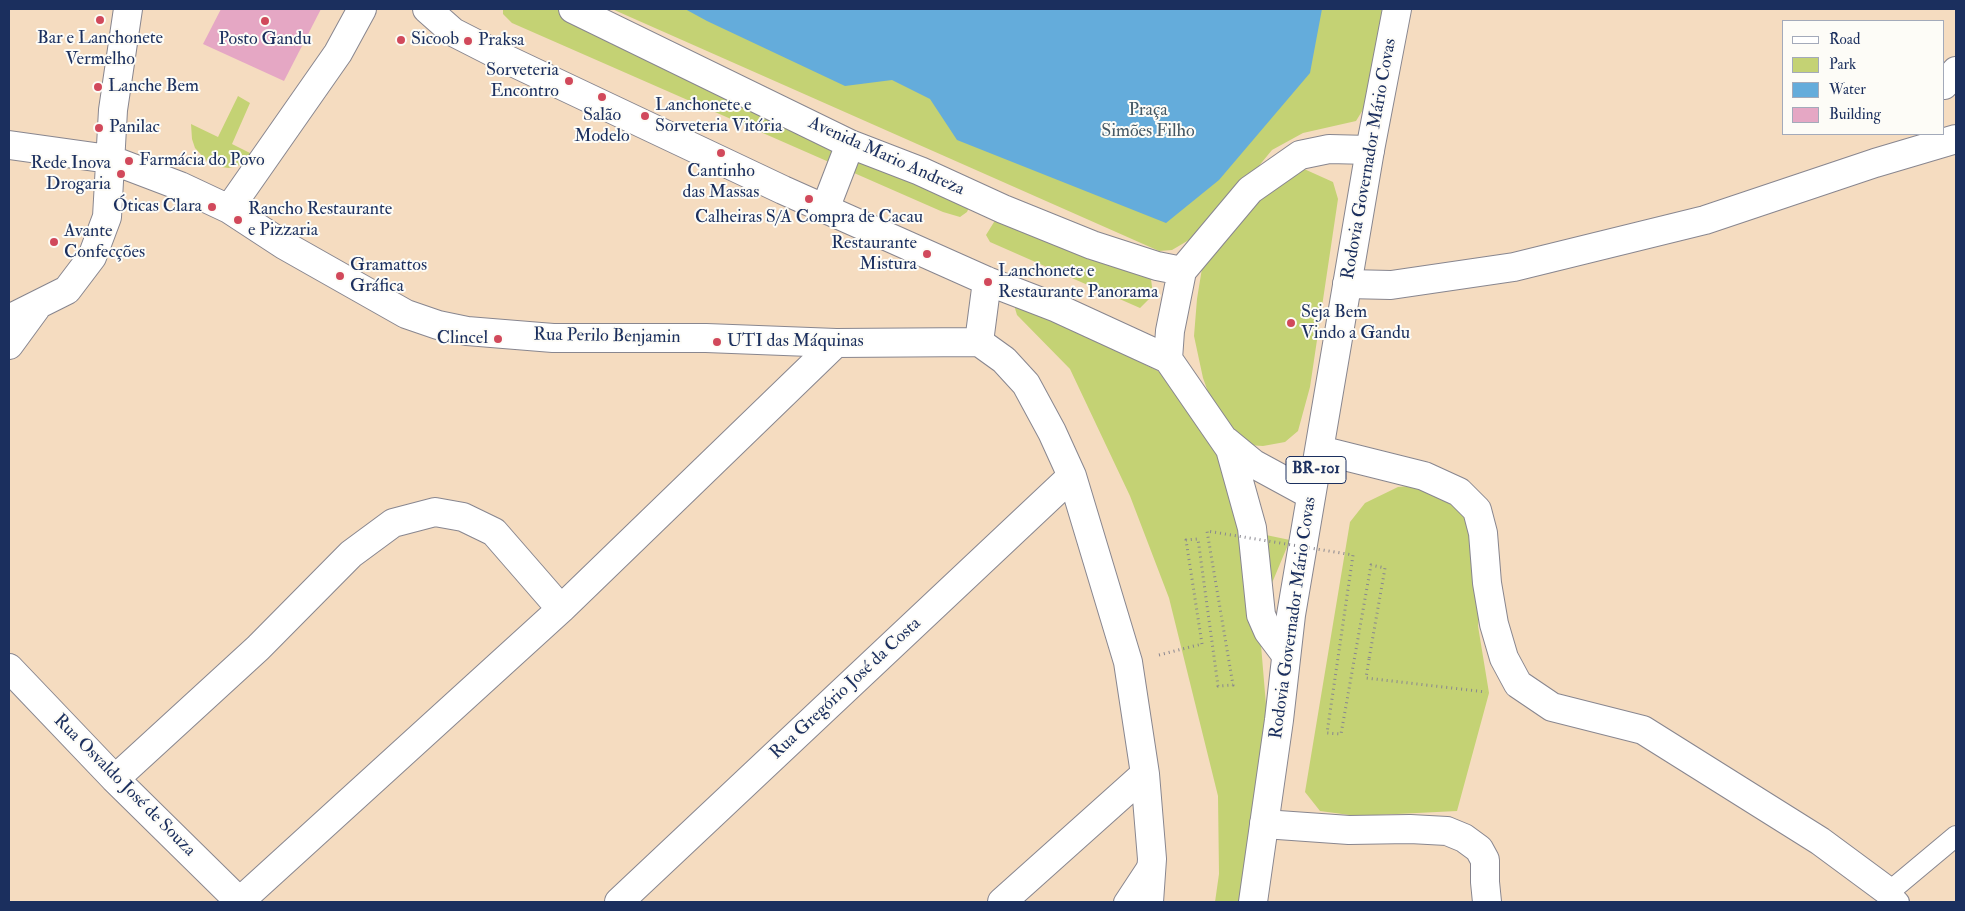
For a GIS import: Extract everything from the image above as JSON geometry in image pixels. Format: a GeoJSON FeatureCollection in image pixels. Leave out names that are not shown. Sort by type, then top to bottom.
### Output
{"type":"FeatureCollection","features":[{"type":"Feature","properties":{"kind":"main road"},"geometry":{"type":"LineString","coordinates":[[9,319],[67,290],[92,257],[107,217],[109,159],[128,9]]}},
{"type":"Feature","properties":{"kind":"main road"},"geometry":{"type":"LineString","coordinates":[[229,208],[338,53],[362,9]]}},
{"type":"Feature","properties":{"kind":"main road"},"geometry":{"type":"LineString","coordinates":[[426,9],[458,20],[506,59],[825,209],[986,281],[1056,308],[1168,359],[1230,449],[1252,528],[1261,615],[1268,631],[1286,655]]}},
{"type":"Feature","properties":{"kind":"main road","name":"Avenida Mario Andreza"},"geometry":{"type":"LineString","coordinates":[[573,9],[850,144],[920,171],[1003,209],[1092,246],[1157,266],[1182,271]]}},
{"type":"Feature","properties":{"kind":"main road","name":"Rodovia Governador Mário Covas"},"geometry":{"type":"LineString","coordinates":[[1253,902],[1279,720],[1291,615],[1370,150],[1397,9]]}},
{"type":"Feature","properties":{"kind":"main road"},"geometry":{"type":"LineString","coordinates":[[1945,84],[1956,71]]}},
{"type":"Feature","properties":{"kind":"main road"},"geometry":{"type":"LineString","coordinates":[[1876,163],[1900,135]]}},
{"type":"Feature","properties":{"kind":"main road"},"geometry":{"type":"LineString","coordinates":[[1347,284],[1391,285],[1514,267],[1705,220],[1876,163],[1956,139]]}},
{"type":"Feature","properties":{"kind":"main road"},"geometry":{"type":"LineString","coordinates":[[825,209],[850,144]]}},
{"type":"Feature","properties":{"kind":"main road","name":"Rua Perilo Benjamin"},"geometry":{"type":"LineString","coordinates":[[9,145],[109,159],[180,186],[229,208],[284,245],[406,314],[438,325],[467,331],[553,338],[706,338],[836,343],[979,342]]}},
{"type":"Feature","properties":{"kind":"main road"},"geometry":{"type":"LineString","coordinates":[[1168,359],[1172,316],[1182,271],[1250,190],[1300,155],[1329,149],[1370,150]]}},
{"type":"Feature","properties":{"kind":"main road"},"geometry":{"type":"LineString","coordinates":[[986,281],[979,342],[1004,360],[1026,384],[1052,432],[1072,476],[1128,662],[1145,774],[1152,859],[1149,902]]}},
{"type":"Feature","properties":{"kind":"main road"},"geometry":{"type":"LineString","coordinates":[[9,345],[37,306]]}},
{"type":"Feature","properties":{"kind":"main road"},"geometry":{"type":"LineString","coordinates":[[240,902],[561,609],[836,343]]}},
{"type":"Feature","properties":{"kind":"main road"},"geometry":{"type":"LineString","coordinates":[[1226,441],[1254,464],[1311,496]]}},
{"type":"Feature","properties":{"kind":"main road"},"geometry":{"type":"LineString","coordinates":[[1320,450],[1424,476],[1458,492],[1477,510],[1482,533],[1487,583],[1494,624],[1504,658],[1518,684],[1552,707],[1643,730],[1812,836],[1894,897]]}},
{"type":"Feature","properties":{"kind":"main road","name":"Rua Gregório José da Costa"},"geometry":{"type":"LineString","coordinates":[[619,902],[1072,476]]}},
{"type":"Feature","properties":{"kind":"main road"},"geometry":{"type":"LineString","coordinates":[[115,780],[258,648],[351,554],[394,523],[435,512],[464,517],[494,532],[561,609]]}},
{"type":"Feature","properties":{"kind":"main road","name":"Rua Osvaldo José de Souza"},"geometry":{"type":"LineString","coordinates":[[9,668],[115,780],[240,902]]}},
{"type":"Feature","properties":{"kind":"main road"},"geometry":{"type":"LineString","coordinates":[[1002,902],[1145,774]]}},
{"type":"Feature","properties":{"kind":"main road"},"geometry":{"type":"LineString","coordinates":[[1264,824],[1349,830],[1410,829],[1447,832],[1464,838],[1479,848],[1485,860],[1484,882],[1487,902]]}},
{"type":"Feature","properties":{"kind":"lane"},"geometry":{"type":"LineString","coordinates":[[1894,897],[1956,836]]}},
{"type":"Feature","properties":{"kind":"lane"},"geometry":{"type":"LineString","coordinates":[[1124,902],[1152,859]]}},
{"type":"Feature","properties":{"kind":"path"},"geometry":{"type":"LineString","coordinates":[[1128,662],[1202,644],[1186,540],[1198,539],[1218,686],[1233,685],[1207,531],[1353,555],[1327,733],[1341,734],[1371,565],[1385,568],[1366,678],[1489,693]]}},
{"type":"Feature","properties":{"kind":"green space"},"geometry":{"type":"Polygon","coordinates":[[[503,9],[558,9],[954,188],[970,205],[967,212],[960,217],[943,212],[512,23],[503,14],[503,9]]]}},
{"type":"Feature","properties":{"kind":"green space","name":"Praça Simões Filho"},"geometry":{"type":"Polygon","coordinates":[[[612,9],[1382,9],[1367,103],[1356,121],[1303,133],[1272,150],[1206,230],[1172,250],[1159,251],[612,9]]]}},
{"type":"Feature","properties":{"kind":"green space"},"geometry":{"type":"Polygon","coordinates":[[[238,96],[250,103],[232,144],[256,156],[244,164],[229,168],[221,167],[207,161],[195,148],[191,124],[218,137],[238,96]]]}},
{"type":"Feature","properties":{"kind":"green space"},"geometry":{"type":"Polygon","coordinates":[[[1293,164],[1333,182],[1338,199],[1310,387],[1298,431],[1285,442],[1263,446],[1247,445],[1216,414],[1203,378],[1194,336],[1197,299],[1204,256],[1293,164]]]}},
{"type":"Feature","properties":{"kind":"green space"},"geometry":{"type":"Polygon","coordinates":[[[999,214],[1151,279],[1153,295],[1140,308],[990,242],[986,235],[999,214]]]}},
{"type":"Feature","properties":{"kind":"green space"},"geometry":{"type":"Polygon","coordinates":[[[1021,303],[1164,374],[1228,448],[1259,621],[1270,753],[1246,902],[1215,902],[1219,874],[1218,796],[1169,598],[1130,496],[1070,369],[1017,315],[1014,305],[1021,303]]]}},
{"type":"Feature","properties":{"kind":"green space"},"geometry":{"type":"Polygon","coordinates":[[[1421,485],[1441,494],[1460,510],[1476,539],[1483,574],[1478,626],[1489,693],[1457,811],[1357,816],[1320,811],[1305,792],[1350,522],[1365,503],[1398,487],[1421,485]]]}},
{"type":"Feature","properties":{"kind":"green space"},"geometry":{"type":"Polygon","coordinates":[[[1266,535],[1290,540],[1272,583],[1266,535]]]}},
{"type":"Feature","properties":{"kind":"water","name":"Praça Simões Filho"},"geometry":{"type":"Polygon","coordinates":[[[685,9],[1322,9],[1310,73],[1219,180],[1166,223],[957,140],[930,99],[892,80],[845,86],[685,9]]]}},
{"type":"Feature","properties":{"kind":"building"},"geometry":{"type":"Polygon","coordinates":[[[221,9],[321,9],[284,81],[203,44],[221,9]]]}},
{"type":"Feature","properties":{"kind":"place","name":"Bar e Lanchonete Vermelho"},"geometry":{"type":"Point","coordinates":[100,20]}},
{"type":"Feature","properties":{"kind":"place","name":"Posto Gandu"},"geometry":{"type":"Point","coordinates":[265,21]}},
{"type":"Feature","properties":{"kind":"place","name":"Sicoob"},"geometry":{"type":"Point","coordinates":[401,40]}},
{"type":"Feature","properties":{"kind":"place","name":"Praksa"},"geometry":{"type":"Point","coordinates":[468,41]}},
{"type":"Feature","properties":{"kind":"place","name":"Sorveteria Encontro"},"geometry":{"type":"Point","coordinates":[569,81]}},
{"type":"Feature","properties":{"kind":"place","name":"Lanche Bem"},"geometry":{"type":"Point","coordinates":[98,87]}},
{"type":"Feature","properties":{"kind":"place","name":"Salão Modelo"},"geometry":{"type":"Point","coordinates":[602,97]}},
{"type":"Feature","properties":{"kind":"place","name":"Lanchonete e Sorveteria Vitória"},"geometry":{"type":"Point","coordinates":[645,116]}},
{"type":"Feature","properties":{"kind":"place","name":"Panilac"},"geometry":{"type":"Point","coordinates":[99,128]}},
{"type":"Feature","properties":{"kind":"place","name":"Cantinho das Massas"},"geometry":{"type":"Point","coordinates":[721,153]}},
{"type":"Feature","properties":{"kind":"place","name":"Farmácia do Povo"},"geometry":{"type":"Point","coordinates":[129,161]}},
{"type":"Feature","properties":{"kind":"place","name":"Rede Inova Drogaria"},"geometry":{"type":"Point","coordinates":[121,174]}},
{"type":"Feature","properties":{"kind":"place","name":"Calheiras S/A Compra de Cacau"},"geometry":{"type":"Point","coordinates":[809,199]}},
{"type":"Feature","properties":{"kind":"place","name":"Óticas Clara"},"geometry":{"type":"Point","coordinates":[212,207]}},
{"type":"Feature","properties":{"kind":"place","name":"Rancho Restaurante e Pizzaria"},"geometry":{"type":"Point","coordinates":[238,220]}},
{"type":"Feature","properties":{"kind":"place","name":"Avante Confecções"},"geometry":{"type":"Point","coordinates":[54,242]}},
{"type":"Feature","properties":{"kind":"place","name":"Restaurante Mistura"},"geometry":{"type":"Point","coordinates":[927,254]}},
{"type":"Feature","properties":{"kind":"place","name":"Gramattos Gráfica"},"geometry":{"type":"Point","coordinates":[340,276]}},
{"type":"Feature","properties":{"kind":"place","name":"Lanchonete e Restaurante Panorama"},"geometry":{"type":"Point","coordinates":[988,282]}},
{"type":"Feature","properties":{"kind":"place","name":"Seja Bem Vindo a Gandu"},"geometry":{"type":"Point","coordinates":[1291,323]}},
{"type":"Feature","properties":{"kind":"place","name":"Clincel"},"geometry":{"type":"Point","coordinates":[498,339]}},
{"type":"Feature","properties":{"kind":"place","name":"UTI das Máquinas"},"geometry":{"type":"Point","coordinates":[717,342]}}]}
